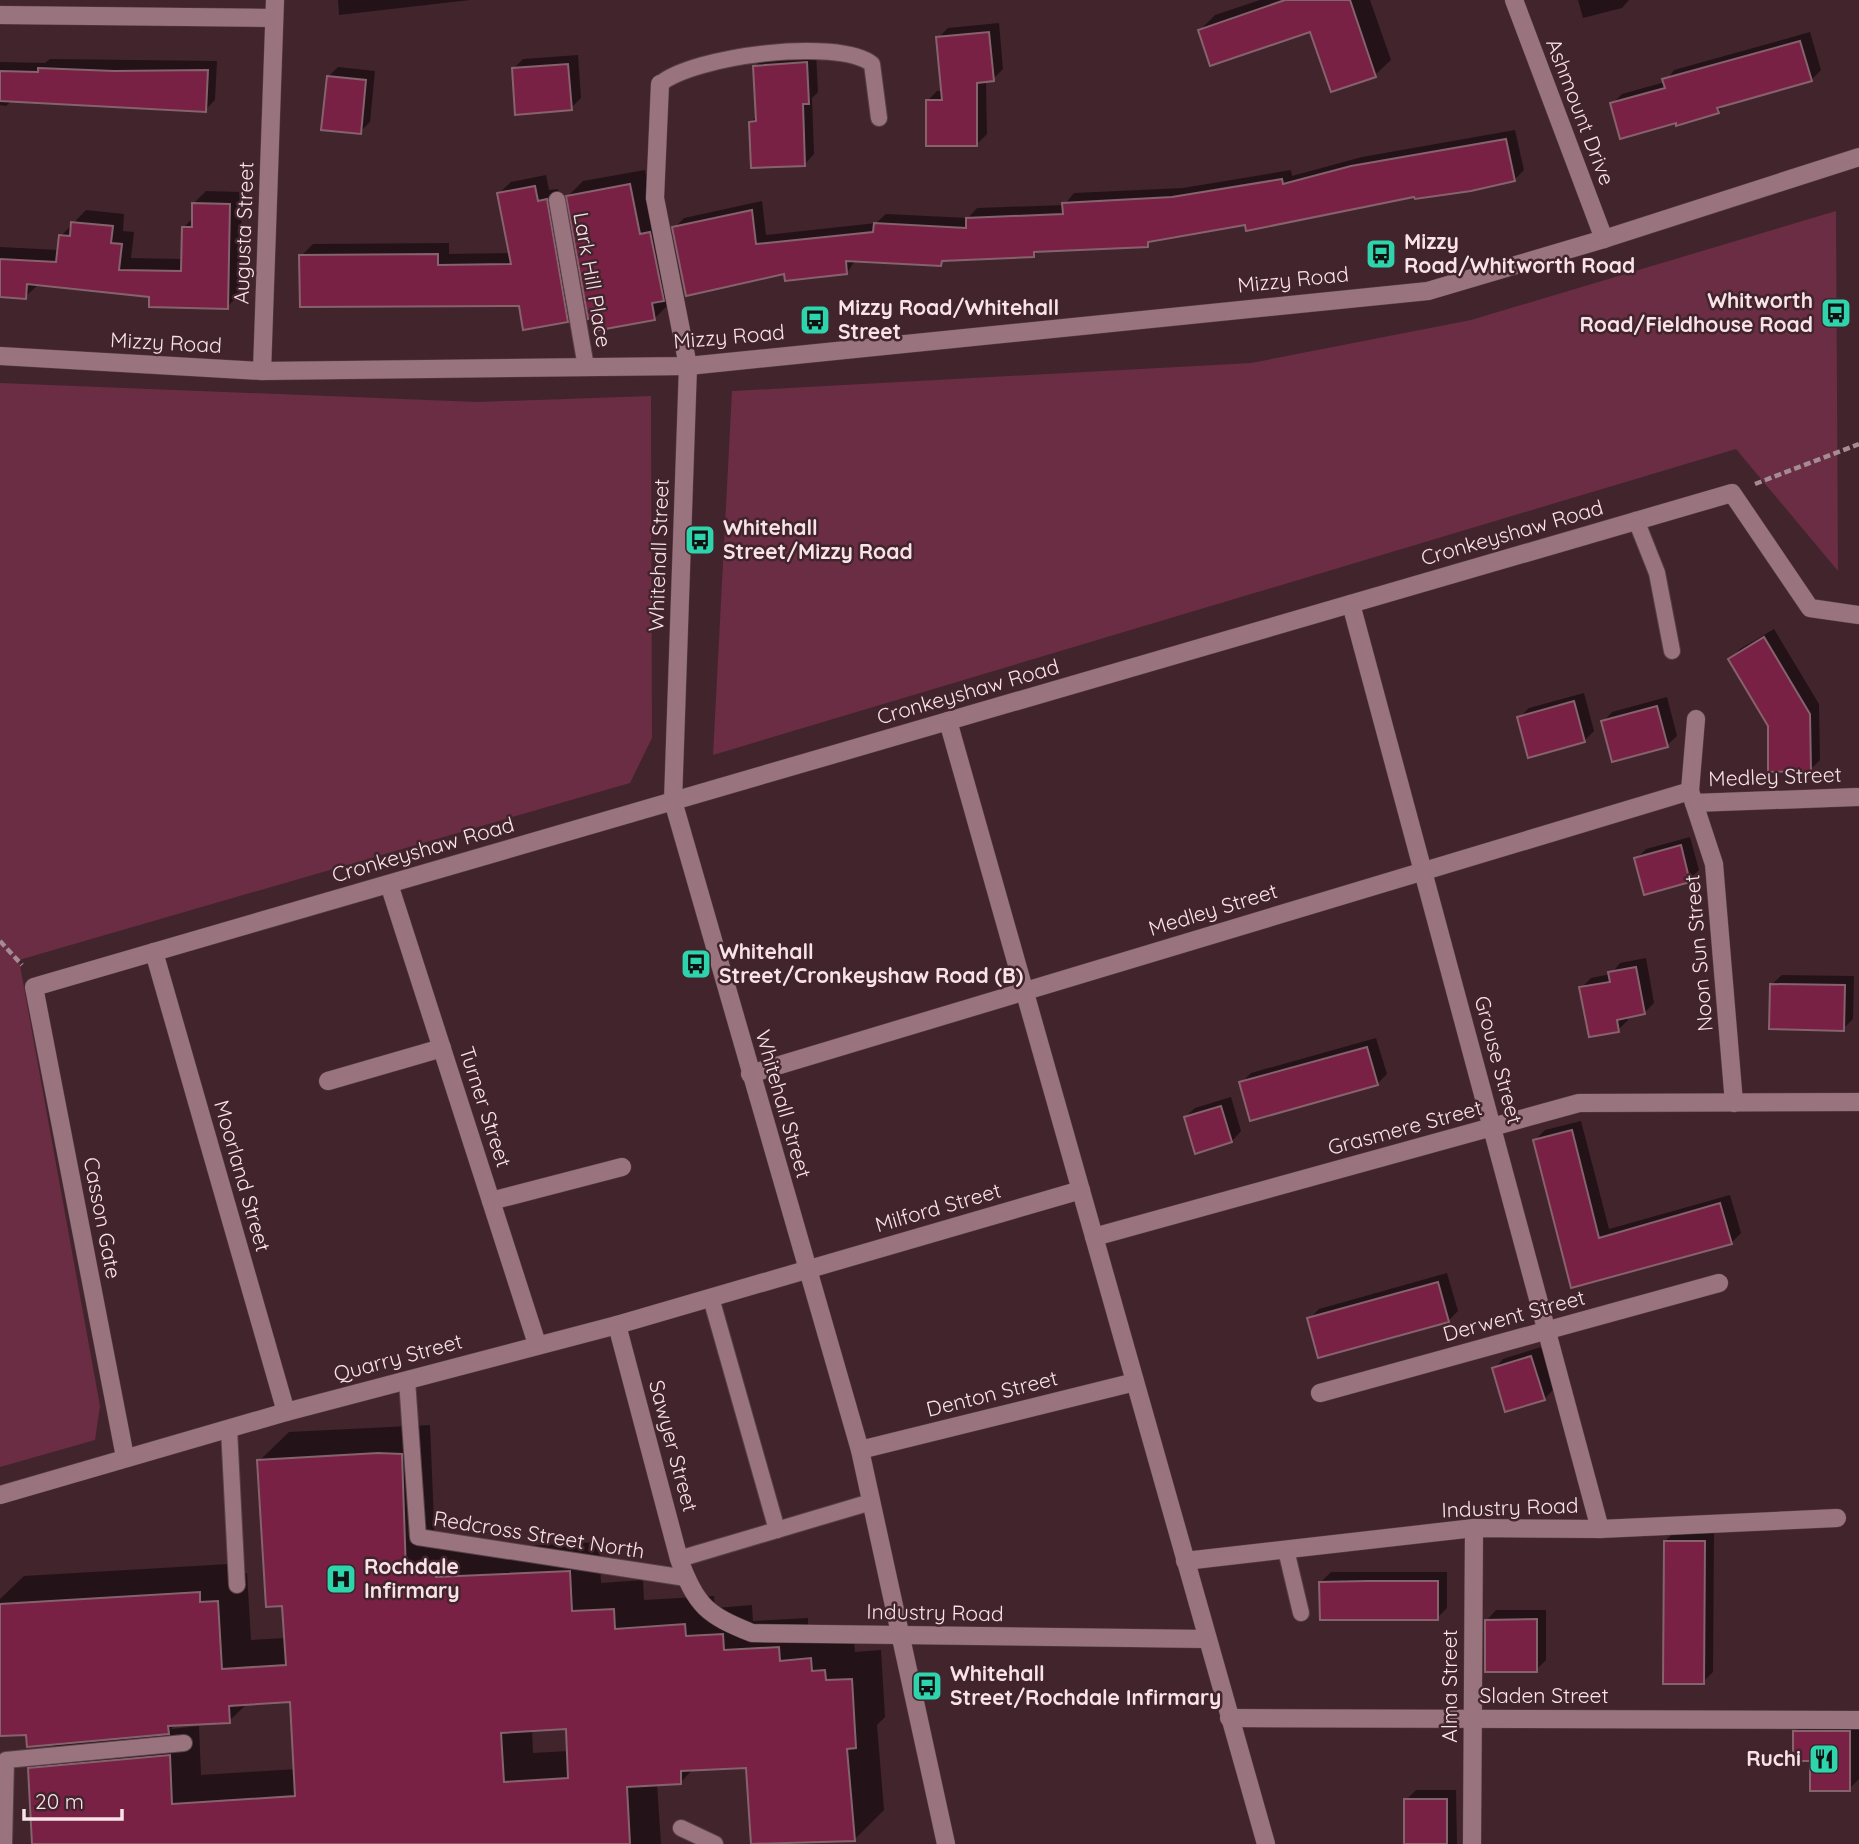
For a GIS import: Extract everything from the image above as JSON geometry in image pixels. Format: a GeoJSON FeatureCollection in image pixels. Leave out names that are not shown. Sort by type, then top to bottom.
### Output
{"type":"FeatureCollection","features":[{"type":"Feature","properties":{"kind":"street","name":"Ashmount Drive"},"geometry":{"type":"LineString","coordinates":[[1514,0],[1604,239]]}},
{"type":"Feature","properties":{"kind":"street"},"geometry":{"type":"LineString","coordinates":[[0,15],[274,9]]}},
{"type":"Feature","properties":{"kind":"street","name":"Augusta Street"},"geometry":{"type":"LineString","coordinates":[[262,371],[274,9]]}},
{"type":"Feature","properties":{"kind":"street","name":"Whitehall Street"},"geometry":{"type":"LineString","coordinates":[[660,84],[654,198],[688,366],[673,801],[860,1450],[898,1636],[946,1844]]}},
{"type":"Feature","properties":{"kind":"street","name":"Mizzy Road"},"geometry":{"type":"LineString","coordinates":[[0,356],[262,371],[688,366],[1427,291],[1604,239],[1859,157]]}},
{"type":"Feature","properties":{"kind":"street"},"geometry":{"type":"LineString","coordinates":[[1732,493],[1810,608],[1859,615]]}},
{"type":"Feature","properties":{"kind":"street","name":"Cronkeyshaw Road"},"geometry":{"type":"LineString","coordinates":[[34,987],[1732,493]]}},
{"type":"Feature","properties":{"kind":"street","name":"Grouse Street"},"geometry":{"type":"LineString","coordinates":[[1351,604],[1600,1529]]}},
{"type":"Feature","properties":{"kind":"street","name":"Noon Sun Street"},"geometry":{"type":"LineString","coordinates":[[1696,719],[1692,797],[1714,864],[1734,1103]]}},
{"type":"Feature","properties":{"kind":"street"},"geometry":{"type":"LineString","coordinates":[[948,721],[1266,1844]]}},
{"type":"Feature","properties":{"kind":"street","name":"Medley Street"},"geometry":{"type":"LineString","coordinates":[[750,1074],[1423,871],[1692,797],[1857,797]]}},
{"type":"Feature","properties":{"kind":"street","name":"Turner Street"},"geometry":{"type":"LineString","coordinates":[[389,884],[537,1344]]}},
{"type":"Feature","properties":{"kind":"street","name":"Moorland Street"},"geometry":{"type":"LineString","coordinates":[[154,952],[286,1412]]}},
{"type":"Feature","properties":{"kind":"street","name":"Casson Gate"},"geometry":{"type":"LineString","coordinates":[[34,987],[125,1457]]}},
{"type":"Feature","properties":{"kind":"street"},"geometry":{"type":"LineString","coordinates":[[328,1081],[442,1048]]}},
{"type":"Feature","properties":{"kind":"street","name":"Grasmere Street"},"geometry":{"type":"LineString","coordinates":[[1094,1237],[1579,1103],[1859,1102]]}},
{"type":"Feature","properties":{"kind":"street"},"geometry":{"type":"LineString","coordinates":[[491,1201],[622,1167]]}},
{"type":"Feature","properties":{"kind":"street","name":"Milford Street"},"geometry":{"type":"LineString","coordinates":[[809,1269],[1080,1190]]}},
{"type":"Feature","properties":{"kind":"street","name":"Quarry Street"},"geometry":{"type":"LineString","coordinates":[[0,1495],[286,1412],[617,1325],[809,1269]]}},
{"type":"Feature","properties":{"kind":"street","name":"Derwent Street"},"geometry":{"type":"LineString","coordinates":[[1320,1393],[1719,1283]]}},
{"type":"Feature","properties":{"kind":"street","name":"Sawyer Street"},"geometry":{"type":"LineString","coordinates":[[617,1325],[686,1578]]}},
{"type":"Feature","properties":{"kind":"street","name":"Denton Street"},"geometry":{"type":"LineString","coordinates":[[860,1450],[1135,1382]]}},
{"type":"Feature","properties":{"kind":"street","name":"Industry Road"},"geometry":{"type":"LineString","coordinates":[[1185,1561],[1474,1528],[1600,1529],[1837,1518]]}},
{"type":"Feature","properties":{"kind":"street","name":"Alma Street"},"geometry":{"type":"LineString","coordinates":[[1472,1844],[1474,1528]]}},
{"type":"Feature","properties":{"kind":"street","name":"Industry Road"},"geometry":{"type":"LineString","coordinates":[[686,1578],[716,1619],[752,1633],[1207,1639]]}},
{"type":"Feature","properties":{"kind":"street","name":"Sladen Street"},"geometry":{"type":"LineString","coordinates":[[1229,1718],[1859,1720]]}},
{"type":"Feature","properties":{"kind":"lane"},"geometry":{"type":"LineString","coordinates":[[660,84],[671,75],[746,57],[838,52],[862,56],[872,64],[878,118]]}},
{"type":"Feature","properties":{"kind":"lane","name":"Lark Hill Place"},"geometry":{"type":"LineString","coordinates":[[557,200],[586,367]]}},
{"type":"Feature","properties":{"kind":"lane"},"geometry":{"type":"LineString","coordinates":[[1636,520],[1657,573],[1672,651]]}},
{"type":"Feature","properties":{"kind":"lane"},"geometry":{"type":"LineString","coordinates":[[712,1298],[777,1530]]}},
{"type":"Feature","properties":{"kind":"lane","name":"Redcross Street North"},"geometry":{"type":"LineString","coordinates":[[407,1380],[418,1537],[686,1578]]}},
{"type":"Feature","properties":{"kind":"lane"},"geometry":{"type":"LineString","coordinates":[[229,1429],[237,1585]]}},
{"type":"Feature","properties":{"kind":"lane"},"geometry":{"type":"LineString","coordinates":[[679,1559],[871,1502]]}},
{"type":"Feature","properties":{"kind":"lane"},"geometry":{"type":"LineString","coordinates":[[1286,1550],[1301,1613]]}},
{"type":"Feature","properties":{"kind":"lane"},"geometry":{"type":"LineString","coordinates":[[4,1844],[6,1760],[184,1743]]}},
{"type":"Feature","properties":{"kind":"lane"},"geometry":{"type":"LineString","coordinates":[[681,1828],[715,1844]]}},
{"type":"Feature","properties":{"kind":"path"},"geometry":{"type":"LineString","coordinates":[[1732,493],[1859,444]]}},
{"type":"Feature","properties":{"kind":"path"},"geometry":{"type":"LineString","coordinates":[[0,941],[19,960],[34,987]]}},
{"type":"Feature","properties":{"kind":"shaded area"},"geometry":{"type":"Polygon","coordinates":[[[1836,211],[1838,571],[1736,449],[713,755],[732,391],[1251,363],[1471,320],[1836,211]]]}},
{"type":"Feature","properties":{"kind":"shaded area"},"geometry":{"type":"Polygon","coordinates":[[[0,383],[477,402],[651,396],[652,738],[630,783],[19,960],[100,1406],[95,1440],[0,1467],[0,383]]]}},
{"type":"Feature","properties":{"kind":"building"},"geometry":{"type":"Polygon","coordinates":[[[1285,0],[1350,0],[1376,77],[1331,92],[1310,32],[1210,66],[1198,30],[1285,0]]]}},
{"type":"Feature","properties":{"kind":"building"},"geometry":{"type":"Polygon","coordinates":[[[989,32],[994,81],[977,83],[977,146],[926,146],[926,100],[942,100],[936,37],[989,32]]]}},
{"type":"Feature","properties":{"kind":"building"},"geometry":{"type":"Polygon","coordinates":[[[1800,41],[1812,81],[1717,108],[1719,113],[1676,126],[1676,123],[1620,139],[1610,103],[1665,88],[1662,79],[1800,41]]]}},
{"type":"Feature","properties":{"kind":"building"},"geometry":{"type":"Polygon","coordinates":[[[807,62],[809,104],[803,104],[805,166],[751,168],[749,122],[756,121],[753,66],[807,62]]]}},
{"type":"Feature","properties":{"kind":"building"},"geometry":{"type":"Polygon","coordinates":[[[568,64],[572,110],[515,115],[512,68],[568,64]]]}},
{"type":"Feature","properties":{"kind":"building"},"geometry":{"type":"Polygon","coordinates":[[[38,68],[114,71],[208,70],[206,112],[0,101],[0,71],[38,72],[38,68]]]}},
{"type":"Feature","properties":{"kind":"building"},"geometry":{"type":"Polygon","coordinates":[[[327,76],[366,80],[361,134],[321,130],[327,76]]]}},
{"type":"Feature","properties":{"kind":"building"},"geometry":{"type":"Polygon","coordinates":[[[1506,139],[1515,181],[1471,191],[1414,197],[1246,231],[1245,225],[1148,242],[1148,247],[1034,252],[1034,257],[942,261],[941,266],[846,261],[847,274],[785,281],[784,274],[686,296],[672,227],[752,210],[756,244],[873,232],[874,223],[966,228],[966,218],[1063,214],[1062,203],[1172,197],[1282,179],[1283,184],[1351,166],[1506,139]]]}},
{"type":"Feature","properties":{"kind":"building"},"geometry":{"type":"Polygon","coordinates":[[[630,184],[640,234],[650,232],[664,301],[652,303],[655,320],[594,331],[592,318],[588,319],[566,196],[630,184]]]}},
{"type":"Feature","properties":{"kind":"building"},"geometry":{"type":"Polygon","coordinates":[[[535,186],[538,201],[547,199],[568,322],[523,330],[519,306],[300,307],[299,255],[438,254],[438,265],[511,264],[497,193],[535,186]]]}},
{"type":"Feature","properties":{"kind":"building"},"geometry":{"type":"Polygon","coordinates":[[[192,203],[230,204],[228,309],[149,307],[149,297],[27,284],[26,299],[0,297],[0,259],[56,262],[59,235],[70,236],[71,222],[113,226],[111,243],[122,244],[119,270],[181,271],[182,227],[192,227],[192,203]]]}},
{"type":"Feature","properties":{"kind":"building"},"geometry":{"type":"Polygon","coordinates":[[[1764,637],[1810,714],[1811,771],[1768,772],[1768,726],[1728,659],[1764,637]]]}},
{"type":"Feature","properties":{"kind":"building"},"geometry":{"type":"Polygon","coordinates":[[[1574,701],[1585,742],[1528,758],[1517,717],[1574,701]]]}},
{"type":"Feature","properties":{"kind":"building"},"geometry":{"type":"Polygon","coordinates":[[[1657,706],[1668,747],[1612,762],[1601,721],[1657,706]]]}},
{"type":"Feature","properties":{"kind":"building"},"geometry":{"type":"Polygon","coordinates":[[[1681,845],[1690,882],[1644,895],[1634,858],[1681,845]]]}},
{"type":"Feature","properties":{"kind":"building"},"geometry":{"type":"Polygon","coordinates":[[[1636,967],[1645,1014],[1617,1020],[1619,1032],[1589,1037],[1579,987],[1610,982],[1608,972],[1636,967]]]}},
{"type":"Feature","properties":{"kind":"building"},"geometry":{"type":"Polygon","coordinates":[[[1770,984],[1845,985],[1844,1031],[1769,1029],[1770,984]]]}},
{"type":"Feature","properties":{"kind":"building"},"geometry":{"type":"Polygon","coordinates":[[[1367,1047],[1378,1085],[1250,1121],[1239,1082],[1367,1047]]]}},
{"type":"Feature","properties":{"kind":"building"},"geometry":{"type":"Polygon","coordinates":[[[1221,1106],[1232,1142],[1195,1154],[1184,1117],[1221,1106]]]}},
{"type":"Feature","properties":{"kind":"building"},"geometry":{"type":"Polygon","coordinates":[[[1572,1130],[1599,1238],[1720,1203],[1732,1244],[1571,1288],[1533,1140],[1572,1130]]]}},
{"type":"Feature","properties":{"kind":"building"},"geometry":{"type":"Polygon","coordinates":[[[1438,1282],[1449,1322],[1318,1358],[1307,1318],[1438,1282]]]}},
{"type":"Feature","properties":{"kind":"building"},"geometry":{"type":"Polygon","coordinates":[[[1531,1356],[1545,1400],[1505,1412],[1492,1368],[1531,1356]]]}},
{"type":"Feature","properties":{"kind":"building","name":"Rochdale Infirmary"},"geometry":{"type":"Polygon","coordinates":[[[402,1454],[406,1573],[436,1572],[436,1577],[570,1571],[572,1611],[614,1609],[615,1629],[685,1624],[686,1636],[723,1634],[724,1650],[779,1647],[780,1661],[811,1658],[812,1671],[825,1670],[826,1680],[852,1679],[856,1748],[847,1749],[855,1841],[751,1844],[746,1768],[681,1771],[681,1784],[627,1787],[630,1844],[32,1844],[28,1768],[170,1755],[172,1804],[295,1796],[290,1702],[229,1706],[230,1723],[168,1726],[169,1734],[27,1747],[26,1735],[0,1736],[0,1604],[200,1592],[200,1602],[218,1601],[222,1669],[286,1665],[282,1606],[266,1607],[257,1460],[402,1454]],[[566,1729],[501,1733],[504,1782],[568,1778],[566,1729]]]}},
{"type":"Feature","properties":{"kind":"building"},"geometry":{"type":"Polygon","coordinates":[[[1664,1541],[1705,1541],[1704,1684],[1663,1684],[1664,1541]]]}},
{"type":"Feature","properties":{"kind":"building"},"geometry":{"type":"Polygon","coordinates":[[[1438,1581],[1438,1620],[1320,1620],[1319,1582],[1438,1581]]]}},
{"type":"Feature","properties":{"kind":"building"},"geometry":{"type":"Polygon","coordinates":[[[1537,1619],[1537,1672],[1485,1672],[1485,1620],[1537,1619]]]}},
{"type":"Feature","properties":{"kind":"building"},"geometry":{"type":"Polygon","coordinates":[[[1793,1731],[1850,1731],[1850,1791],[1810,1791],[1810,1761],[1793,1761],[1793,1731]]]}},
{"type":"Feature","properties":{"kind":"building"},"geometry":{"type":"Polygon","coordinates":[[[1404,1799],[1447,1799],[1447,1844],[1404,1844],[1404,1799]]]}},
{"type":"Feature","properties":{"kind":"place","name":"Mizzy Road/Whitworth Road"},"geometry":{"type":"Point","coordinates":[1381,254]}},
{"type":"Feature","properties":{"kind":"place","name":"Whitworth Road/Fieldhouse Road"},"geometry":{"type":"Point","coordinates":[1836,313]}},
{"type":"Feature","properties":{"kind":"place","name":"Mizzy Road/Whitehall Street"},"geometry":{"type":"Point","coordinates":[815,320]}},
{"type":"Feature","properties":{"kind":"place","name":"Whitehall Street/Mizzy Road"},"geometry":{"type":"Point","coordinates":[700,540]}},
{"type":"Feature","properties":{"kind":"place","name":"Whitehall Street/Cronkeyshaw Road (B)"},"geometry":{"type":"Point","coordinates":[696,964]}},
{"type":"Feature","properties":{"kind":"place","name":"Rochdale Infirmary"},"geometry":{"type":"Point","coordinates":[341,1579]}},
{"type":"Feature","properties":{"kind":"place","name":"Whitehall Street/Rochdale Infirmary"},"geometry":{"type":"Point","coordinates":[927,1686]}},
{"type":"Feature","properties":{"kind":"place","name":"Ruchi"},"geometry":{"type":"Point","coordinates":[1824,1759]}}]}
